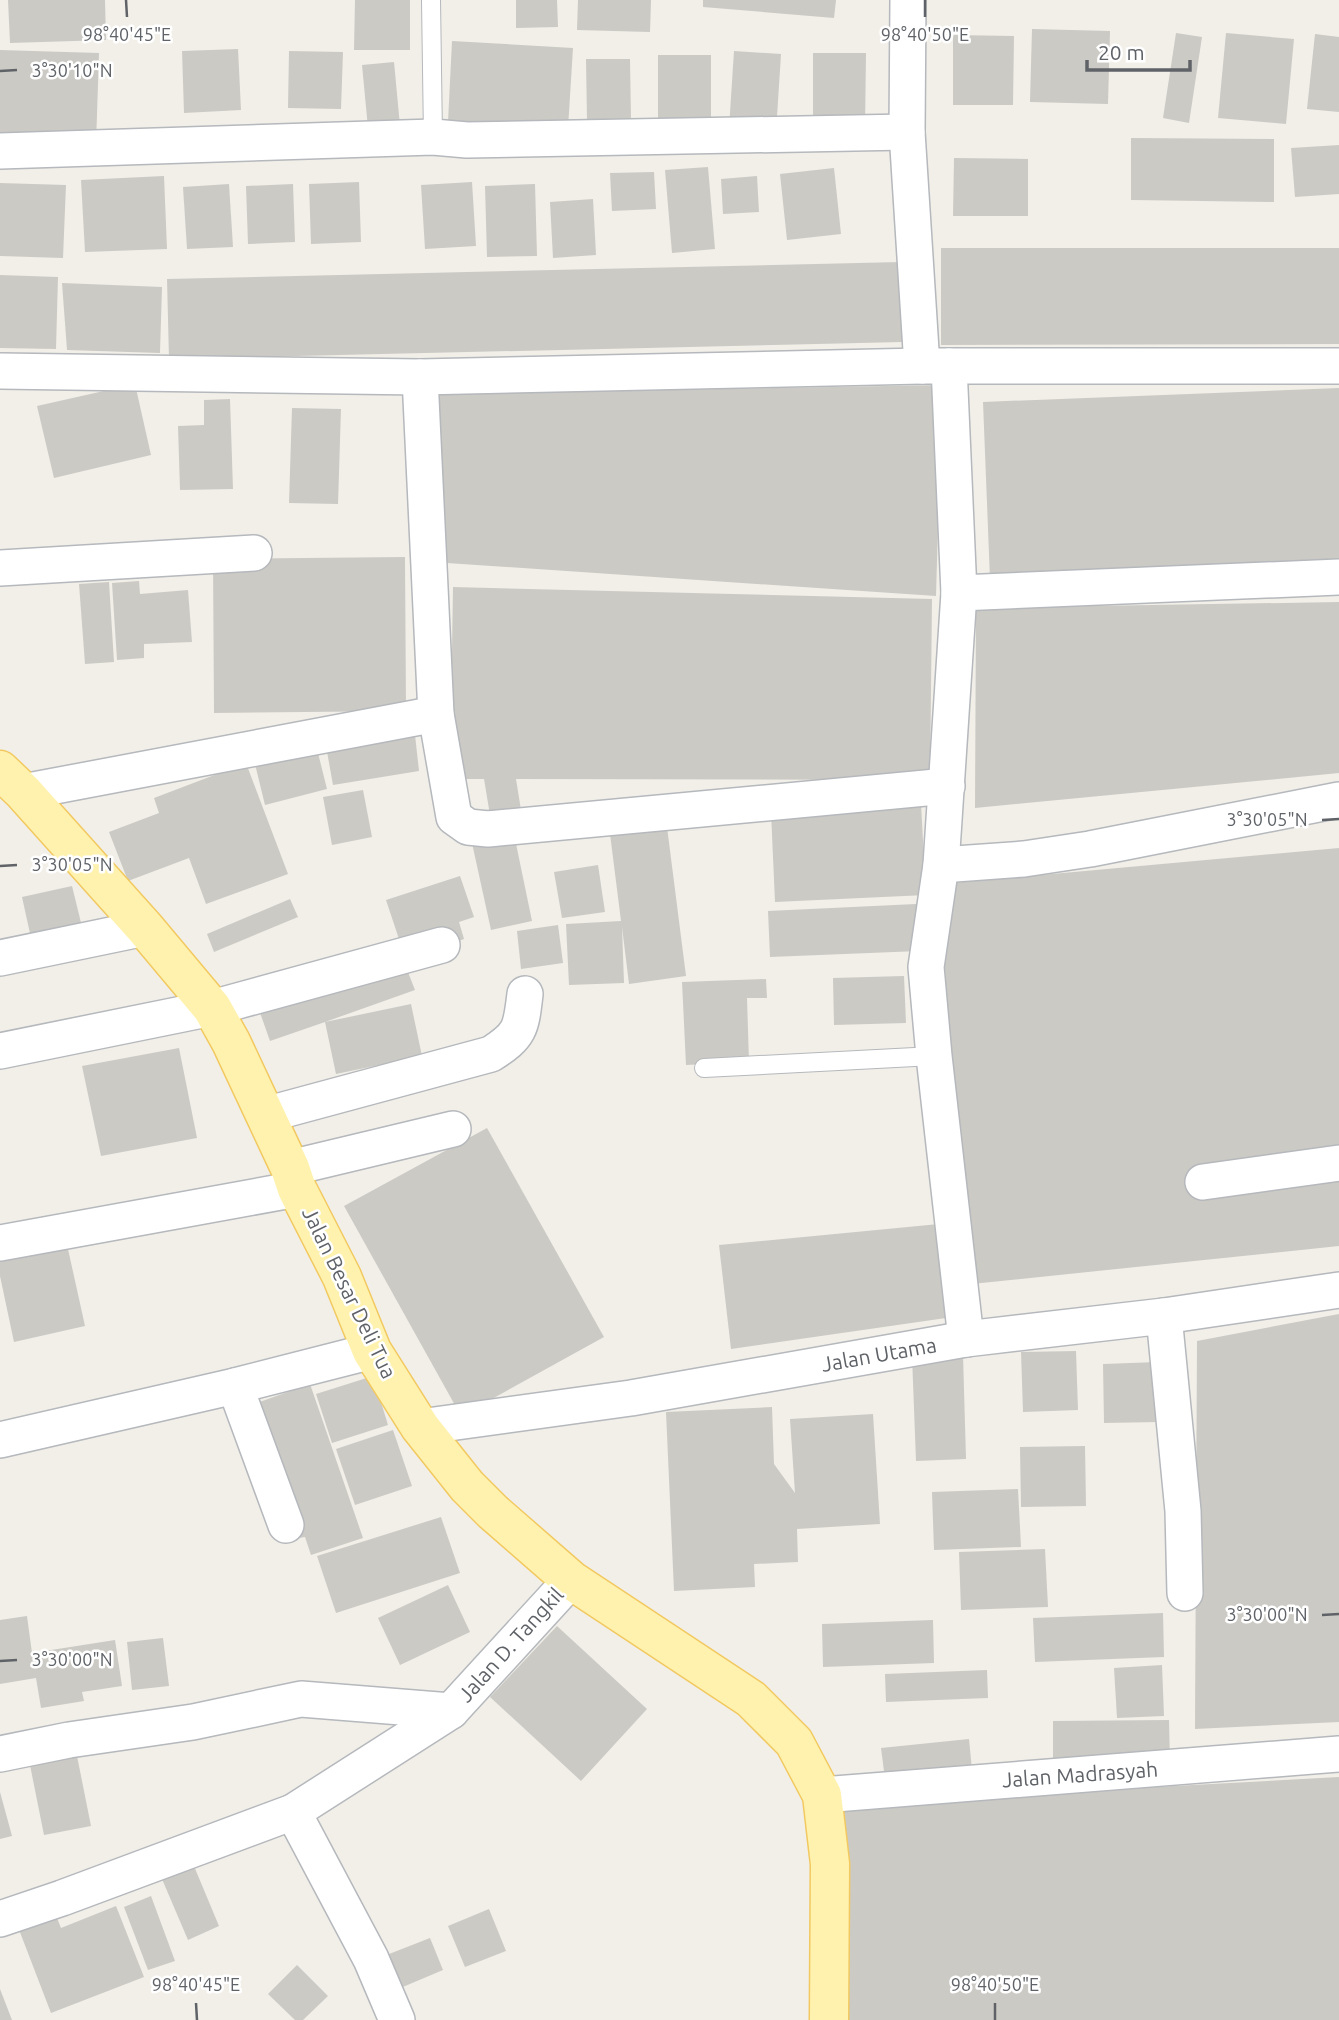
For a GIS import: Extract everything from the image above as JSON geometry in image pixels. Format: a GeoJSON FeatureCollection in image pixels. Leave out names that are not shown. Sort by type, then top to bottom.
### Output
{"type":"FeatureCollection","features":[{"type":"Feature","properties":{"kind":"main road","name":"Jalan Besar Deli Tua"},"geometry":{"type":"LineString","coordinates":[[12,781],[145,928],[212,1008],[231,1042],[342,1277],[372,1351],[420,1427],[467,1486],[492,1512],[571,1580],[751,1699],[794,1742],[822,1795],[830,1864],[829,2020]]}},
{"type":"Feature","properties":{"kind":"street"},"geometry":{"type":"LineString","coordinates":[[908,0],[907,132],[959,593],[941,865],[926,967],[966,1339]]}},
{"type":"Feature","properties":{"kind":"street"},"geometry":{"type":"LineString","coordinates":[[0,151],[433,137],[467,141],[907,132]]}},
{"type":"Feature","properties":{"kind":"street"},"geometry":{"type":"LineString","coordinates":[[0,371],[419,377],[935,366],[1339,366]]}},
{"type":"Feature","properties":{"kind":"street"},"geometry":{"type":"LineString","coordinates":[[419,377],[436,714],[454,817],[468,827],[488,829],[947,786]]}},
{"type":"Feature","properties":{"kind":"street"},"geometry":{"type":"LineString","coordinates":[[0,568],[254,553]]}},
{"type":"Feature","properties":{"kind":"street"},"geometry":{"type":"LineString","coordinates":[[959,593],[1339,576]]}},
{"type":"Feature","properties":{"kind":"street"},"geometry":{"type":"LineString","coordinates":[[12,781],[436,714]]}},
{"type":"Feature","properties":{"kind":"street"},"geometry":{"type":"LineString","coordinates":[[941,865],[1024,859],[1090,849],[1339,800]]}},
{"type":"Feature","properties":{"kind":"street"},"geometry":{"type":"LineString","coordinates":[[0,958],[145,928]]}},
{"type":"Feature","properties":{"kind":"street"},"geometry":{"type":"LineString","coordinates":[[0,1051],[212,1008],[442,945]]}},
{"type":"Feature","properties":{"kind":"street"},"geometry":{"type":"LineString","coordinates":[[265,1115],[491,1054],[511,1041],[522,1024],[525,994]]}},
{"type":"Feature","properties":{"kind":"street"},"geometry":{"type":"LineString","coordinates":[[0,1243],[294,1178],[453,1129]]}},
{"type":"Feature","properties":{"kind":"street"},"geometry":{"type":"LineString","coordinates":[[1203,1181],[1339,1163]]}},
{"type":"Feature","properties":{"kind":"street","name":"Jalan Utama"},"geometry":{"type":"LineString","coordinates":[[420,1427],[631,1398],[966,1339],[1164,1316],[1339,1290]]}},
{"type":"Feature","properties":{"kind":"street"},"geometry":{"type":"LineString","coordinates":[[1164,1316],[1182,1511],[1185,1593]]}},
{"type":"Feature","properties":{"kind":"street"},"geometry":{"type":"LineString","coordinates":[[0,1440],[235,1386],[372,1351]]}},
{"type":"Feature","properties":{"kind":"street"},"geometry":{"type":"LineString","coordinates":[[235,1386],[286,1525]]}},
{"type":"Feature","properties":{"kind":"street","name":"Jalan D. Tangkil"},"geometry":{"type":"LineString","coordinates":[[0,1919],[293,1812],[451,1711],[571,1580]]}},
{"type":"Feature","properties":{"kind":"street"},"geometry":{"type":"LineString","coordinates":[[0,1754],[69,1740],[193,1722],[301,1699],[451,1711]]}},
{"type":"Feature","properties":{"kind":"street","name":"Jalan Madrasyah"},"geometry":{"type":"LineString","coordinates":[[822,1795],[1339,1754]]}},
{"type":"Feature","properties":{"kind":"street"},"geometry":{"type":"LineString","coordinates":[[293,1812],[371,1959],[397,2020]]}},
{"type":"Feature","properties":{"kind":"lane"},"geometry":{"type":"LineString","coordinates":[[431,0],[433,137]]}},
{"type":"Feature","properties":{"kind":"lane"},"geometry":{"type":"LineString","coordinates":[[704,1069],[934,1056]]}},
{"type":"Feature","properties":{"kind":"building"},"geometry":{"type":"Polygon","coordinates":[[[8,0],[105,0],[106,40],[10,43],[8,0]]]}},
{"type":"Feature","properties":{"kind":"building"},"geometry":{"type":"Polygon","coordinates":[[[355,0],[410,0],[410,50],[354,50],[355,0]]]}},
{"type":"Feature","properties":{"kind":"building"},"geometry":{"type":"Polygon","coordinates":[[[516,0],[557,0],[558,27],[516,28],[516,0]]]}},
{"type":"Feature","properties":{"kind":"building"},"geometry":{"type":"Polygon","coordinates":[[[578,0],[651,0],[650,32],[577,30],[578,0]]]}},
{"type":"Feature","properties":{"kind":"building"},"geometry":{"type":"Polygon","coordinates":[[[703,0],[836,0],[834,18],[703,7],[703,0]]]}},
{"type":"Feature","properties":{"kind":"building"},"geometry":{"type":"Polygon","coordinates":[[[1032,29],[1110,31],[1108,104],[1030,102],[1032,29]]]}},
{"type":"Feature","properties":{"kind":"building"},"geometry":{"type":"Polygon","coordinates":[[[1176,33],[1202,37],[1189,123],[1163,118],[1176,33]]]}},
{"type":"Feature","properties":{"kind":"building"},"geometry":{"type":"Polygon","coordinates":[[[1226,33],[1294,39],[1286,124],[1218,118],[1226,33]]]}},
{"type":"Feature","properties":{"kind":"building"},"geometry":{"type":"Polygon","coordinates":[[[1315,34],[1339,37],[1339,112],[1307,109],[1315,34]]]}},
{"type":"Feature","properties":{"kind":"building"},"geometry":{"type":"Polygon","coordinates":[[[953,35],[1014,36],[1013,105],[953,105],[953,35]]]}},
{"type":"Feature","properties":{"kind":"building"},"geometry":{"type":"Polygon","coordinates":[[[452,41],[573,48],[568,128],[448,122],[452,41]]]}},
{"type":"Feature","properties":{"kind":"building"},"geometry":{"type":"Polygon","coordinates":[[[238,49],[241,110],[184,113],[182,51],[238,49]]]}},
{"type":"Feature","properties":{"kind":"building"},"geometry":{"type":"Polygon","coordinates":[[[0,50],[99,53],[96,145],[0,141],[0,50]]]}},
{"type":"Feature","properties":{"kind":"building"},"geometry":{"type":"Polygon","coordinates":[[[289,51],[343,52],[341,109],[288,108],[289,51]]]}},
{"type":"Feature","properties":{"kind":"building"},"geometry":{"type":"Polygon","coordinates":[[[734,51],[781,54],[776,132],[729,128],[734,51]]]}},
{"type":"Feature","properties":{"kind":"building"},"geometry":{"type":"Polygon","coordinates":[[[813,53],[866,53],[865,127],[813,126],[813,53]]]}},
{"type":"Feature","properties":{"kind":"building"},"geometry":{"type":"Polygon","coordinates":[[[658,55],[711,55],[711,133],[658,132],[658,55]]]}},
{"type":"Feature","properties":{"kind":"building"},"geometry":{"type":"Polygon","coordinates":[[[586,59],[630,59],[631,120],[587,121],[586,59]]]}},
{"type":"Feature","properties":{"kind":"building"},"geometry":{"type":"Polygon","coordinates":[[[394,62],[400,126],[368,128],[362,65],[394,62]]]}},
{"type":"Feature","properties":{"kind":"building"},"geometry":{"type":"Polygon","coordinates":[[[1131,138],[1274,139],[1274,202],[1131,200],[1131,138]]]}},
{"type":"Feature","properties":{"kind":"building"},"geometry":{"type":"Polygon","coordinates":[[[1339,145],[1339,194],[1295,197],[1291,148],[1339,145]]]}},
{"type":"Feature","properties":{"kind":"building"},"geometry":{"type":"Polygon","coordinates":[[[954,158],[1028,159],[1028,216],[953,216],[954,158]]]}},
{"type":"Feature","properties":{"kind":"building"},"geometry":{"type":"Polygon","coordinates":[[[708,167],[715,249],[672,253],[665,170],[708,167]]]}},
{"type":"Feature","properties":{"kind":"building"},"geometry":{"type":"Polygon","coordinates":[[[834,168],[841,234],[787,240],[780,174],[834,168]]]}},
{"type":"Feature","properties":{"kind":"building"},"geometry":{"type":"Polygon","coordinates":[[[654,172],[656,209],[612,211],[610,173],[654,172]]]}},
{"type":"Feature","properties":{"kind":"building"},"geometry":{"type":"Polygon","coordinates":[[[164,176],[167,249],[85,252],[81,180],[164,176]]]}},
{"type":"Feature","properties":{"kind":"building"},"geometry":{"type":"Polygon","coordinates":[[[757,176],[759,212],[723,214],[721,179],[757,176]]]}},
{"type":"Feature","properties":{"kind":"building"},"geometry":{"type":"Polygon","coordinates":[[[359,182],[361,242],[311,244],[309,184],[359,182]]]}},
{"type":"Feature","properties":{"kind":"building"},"geometry":{"type":"Polygon","coordinates":[[[472,182],[476,246],[425,249],[421,185],[472,182]]]}},
{"type":"Feature","properties":{"kind":"building"},"geometry":{"type":"Polygon","coordinates":[[[0,183],[66,185],[63,258],[0,256],[0,183]]]}},
{"type":"Feature","properties":{"kind":"building"},"geometry":{"type":"Polygon","coordinates":[[[229,184],[233,247],[187,249],[183,187],[229,184]]]}},
{"type":"Feature","properties":{"kind":"building"},"geometry":{"type":"Polygon","coordinates":[[[293,184],[295,242],[248,244],[246,186],[293,184]]]}},
{"type":"Feature","properties":{"kind":"building"},"geometry":{"type":"Polygon","coordinates":[[[535,184],[537,256],[487,257],[485,186],[535,184]]]}},
{"type":"Feature","properties":{"kind":"building"},"geometry":{"type":"Polygon","coordinates":[[[593,199],[596,255],[553,258],[550,202],[593,199]]]}},
{"type":"Feature","properties":{"kind":"building"},"geometry":{"type":"Polygon","coordinates":[[[941,248],[1339,248],[1339,344],[941,345],[941,248]]]}},
{"type":"Feature","properties":{"kind":"building"},"geometry":{"type":"Polygon","coordinates":[[[901,262],[903,342],[169,359],[167,279],[901,262]]]}},
{"type":"Feature","properties":{"kind":"building"},"geometry":{"type":"Polygon","coordinates":[[[0,275],[58,277],[56,349],[0,348],[0,275]]]}},
{"type":"Feature","properties":{"kind":"building"},"geometry":{"type":"Polygon","coordinates":[[[62,283],[162,287],[160,353],[67,350],[62,283]]]}},
{"type":"Feature","properties":{"kind":"building"},"geometry":{"type":"Polygon","coordinates":[[[135,384],[151,455],[54,478],[37,406],[135,384]]]}},
{"type":"Feature","properties":{"kind":"building"},"geometry":{"type":"Polygon","coordinates":[[[942,385],[936,596],[447,563],[438,394],[942,385]]]}},
{"type":"Feature","properties":{"kind":"building"},"geometry":{"type":"Polygon","coordinates":[[[1339,388],[1339,564],[990,579],[983,402],[1339,388]]]}},
{"type":"Feature","properties":{"kind":"building"},"geometry":{"type":"Polygon","coordinates":[[[230,399],[233,489],[180,490],[178,426],[204,425],[204,400],[230,399]]]}},
{"type":"Feature","properties":{"kind":"building"},"geometry":{"type":"Polygon","coordinates":[[[292,408],[341,409],[338,504],[289,503],[292,408]]]}},
{"type":"Feature","properties":{"kind":"building"},"geometry":{"type":"Polygon","coordinates":[[[405,557],[406,711],[214,713],[213,559],[405,557]]]}},
{"type":"Feature","properties":{"kind":"building"},"geometry":{"type":"Polygon","coordinates":[[[139,581],[140,594],[188,590],[192,642],[144,644],[144,658],[117,660],[112,583],[139,581]]]}},
{"type":"Feature","properties":{"kind":"building"},"geometry":{"type":"Polygon","coordinates":[[[109,582],[114,662],[85,664],[79,584],[109,582]]]}},
{"type":"Feature","properties":{"kind":"building"},"geometry":{"type":"Polygon","coordinates":[[[453,587],[932,599],[930,780],[516,779],[521,810],[490,815],[484,779],[450,779],[453,587]]]}},
{"type":"Feature","properties":{"kind":"building"},"geometry":{"type":"Polygon","coordinates":[[[1339,602],[1339,773],[975,808],[976,608],[1339,602]]]}},
{"type":"Feature","properties":{"kind":"building"},"geometry":{"type":"Polygon","coordinates":[[[415,735],[419,771],[333,785],[326,746],[415,735]]]}},
{"type":"Feature","properties":{"kind":"building"},"geometry":{"type":"Polygon","coordinates":[[[316,745],[327,789],[265,805],[254,760],[316,745]]]}},
{"type":"Feature","properties":{"kind":"building"},"geometry":{"type":"Polygon","coordinates":[[[246,763],[288,874],[206,904],[189,858],[128,881],[109,832],[159,813],[154,798],[246,763]]]}},
{"type":"Feature","properties":{"kind":"building"},"geometry":{"type":"Polygon","coordinates":[[[363,790],[372,837],[332,845],[323,797],[363,790]]]}},
{"type":"Feature","properties":{"kind":"building"},"geometry":{"type":"Polygon","coordinates":[[[921,804],[926,895],[775,902],[771,812],[921,804]]]}},
{"type":"Feature","properties":{"kind":"building"},"geometry":{"type":"Polygon","coordinates":[[[666,819],[686,976],[629,984],[622,927],[624,983],[569,985],[566,924],[621,921],[609,826],[666,819]]]}},
{"type":"Feature","properties":{"kind":"building"},"geometry":{"type":"Polygon","coordinates":[[[514,834],[532,921],[491,930],[472,843],[514,834]]]}},
{"type":"Feature","properties":{"kind":"building"},"geometry":{"type":"Polygon","coordinates":[[[1339,848],[1339,1246],[962,1285],[954,1218],[942,884],[1339,848]]]}},
{"type":"Feature","properties":{"kind":"building"},"geometry":{"type":"Polygon","coordinates":[[[598,865],[605,912],[562,918],[554,872],[598,865]]]}},
{"type":"Feature","properties":{"kind":"building"},"geometry":{"type":"Polygon","coordinates":[[[460,876],[474,917],[459,922],[464,939],[446,945],[400,942],[386,900],[460,876]]]}},
{"type":"Feature","properties":{"kind":"building"},"geometry":{"type":"Polygon","coordinates":[[[72,886],[84,935],[33,947],[22,897],[72,886]]]}},
{"type":"Feature","properties":{"kind":"building"},"geometry":{"type":"Polygon","coordinates":[[[290,899],[298,917],[214,952],[207,934],[290,899]]]}},
{"type":"Feature","properties":{"kind":"building"},"geometry":{"type":"Polygon","coordinates":[[[916,904],[919,951],[770,957],[768,911],[916,904]]]}},
{"type":"Feature","properties":{"kind":"building"},"geometry":{"type":"Polygon","coordinates":[[[558,925],[563,963],[521,969],[517,931],[558,925]]]}},
{"type":"Feature","properties":{"kind":"building"},"geometry":{"type":"Polygon","coordinates":[[[402,957],[415,990],[270,1041],[258,1007],[402,957]]]}},
{"type":"Feature","properties":{"kind":"building"},"geometry":{"type":"Polygon","coordinates":[[[904,976],[906,1023],[834,1025],[833,978],[904,976]]]}},
{"type":"Feature","properties":{"kind":"building"},"geometry":{"type":"Polygon","coordinates":[[[766,979],[767,998],[747,998],[749,1062],[686,1065],[682,982],[766,979]]]}},
{"type":"Feature","properties":{"kind":"building"},"geometry":{"type":"Polygon","coordinates":[[[411,1004],[422,1056],[336,1074],[325,1022],[411,1004]]]}},
{"type":"Feature","properties":{"kind":"building"},"geometry":{"type":"Polygon","coordinates":[[[179,1048],[197,1138],[101,1156],[82,1066],[179,1048]]]}},
{"type":"Feature","properties":{"kind":"building"},"geometry":{"type":"Polygon","coordinates":[[[487,1128],[604,1337],[461,1416],[344,1206],[487,1128]]]}},
{"type":"Feature","properties":{"kind":"building"},"geometry":{"type":"Polygon","coordinates":[[[939,1224],[946,1318],[731,1349],[719,1245],[939,1224]]]}},
{"type":"Feature","properties":{"kind":"building"},"geometry":{"type":"Polygon","coordinates":[[[66,1240],[85,1326],[14,1342],[0,1276],[0,1254],[66,1240]]]}},
{"type":"Feature","properties":{"kind":"building"},"geometry":{"type":"Polygon","coordinates":[[[1339,1314],[1339,1722],[1195,1729],[1197,1341],[1339,1314]]]}},
{"type":"Feature","properties":{"kind":"building"},"geometry":{"type":"Polygon","coordinates":[[[1076,1351],[1078,1410],[1023,1412],[1021,1352],[1076,1351]]]}},
{"type":"Feature","properties":{"kind":"building"},"geometry":{"type":"Polygon","coordinates":[[[963,1355],[966,1459],[916,1461],[912,1356],[963,1355]]]}},
{"type":"Feature","properties":{"kind":"building"},"geometry":{"type":"Polygon","coordinates":[[[1158,1362],[1159,1422],[1104,1423],[1103,1364],[1158,1362]]]}},
{"type":"Feature","properties":{"kind":"building"},"geometry":{"type":"Polygon","coordinates":[[[373,1376],[388,1425],[332,1443],[316,1394],[373,1376]]]}},
{"type":"Feature","properties":{"kind":"building"},"geometry":{"type":"Polygon","coordinates":[[[310,1384],[363,1538],[311,1555],[305,1537],[299,1538],[254,1404],[310,1384]]]}},
{"type":"Feature","properties":{"kind":"building"},"geometry":{"type":"Polygon","coordinates":[[[772,1407],[774,1464],[795,1493],[790,1419],[873,1414],[880,1524],[797,1529],[798,1562],[754,1564],[755,1587],[674,1591],[666,1412],[772,1407]]]}},
{"type":"Feature","properties":{"kind":"building"},"geometry":{"type":"Polygon","coordinates":[[[393,1430],[412,1486],[355,1505],[336,1449],[393,1430]]]}},
{"type":"Feature","properties":{"kind":"building"},"geometry":{"type":"Polygon","coordinates":[[[1085,1446],[1086,1506],[1021,1507],[1020,1447],[1085,1446]]]}},
{"type":"Feature","properties":{"kind":"building"},"geometry":{"type":"Polygon","coordinates":[[[1018,1489],[1021,1547],[934,1550],[932,1492],[1018,1489]]]}},
{"type":"Feature","properties":{"kind":"building"},"geometry":{"type":"Polygon","coordinates":[[[441,1517],[460,1573],[336,1613],[317,1556],[441,1517]]]}},
{"type":"Feature","properties":{"kind":"building"},"geometry":{"type":"Polygon","coordinates":[[[1045,1549],[1048,1607],[961,1610],[959,1552],[1045,1549]]]}},
{"type":"Feature","properties":{"kind":"building"},"geometry":{"type":"Polygon","coordinates":[[[448,1585],[470,1632],[400,1665],[378,1618],[448,1585]]]}},
{"type":"Feature","properties":{"kind":"building"},"geometry":{"type":"Polygon","coordinates":[[[1163,1613],[1164,1657],[1035,1662],[1033,1618],[1163,1613]]]}},
{"type":"Feature","properties":{"kind":"building"},"geometry":{"type":"Polygon","coordinates":[[[27,1616],[32,1653],[115,1640],[122,1686],[82,1692],[84,1701],[41,1708],[36,1678],[0,1684],[0,1620],[27,1616]]]}},
{"type":"Feature","properties":{"kind":"building"},"geometry":{"type":"Polygon","coordinates":[[[933,1620],[934,1663],[823,1667],[822,1624],[933,1620]]]}},
{"type":"Feature","properties":{"kind":"building"},"geometry":{"type":"Polygon","coordinates":[[[557,1626],[647,1709],[581,1781],[490,1697],[557,1626]]]}},
{"type":"Feature","properties":{"kind":"building"},"geometry":{"type":"Polygon","coordinates":[[[163,1638],[169,1686],[132,1690],[127,1642],[163,1638]]]}},
{"type":"Feature","properties":{"kind":"building"},"geometry":{"type":"Polygon","coordinates":[[[1162,1665],[1164,1716],[1117,1718],[1114,1668],[1162,1665]]]}},
{"type":"Feature","properties":{"kind":"building"},"geometry":{"type":"Polygon","coordinates":[[[987,1670],[988,1698],[886,1702],[885,1674],[987,1670]]]}},
{"type":"Feature","properties":{"kind":"building"},"geometry":{"type":"Polygon","coordinates":[[[1169,1720],[1170,1764],[1053,1764],[1053,1721],[1169,1720]]]}},
{"type":"Feature","properties":{"kind":"building"},"geometry":{"type":"Polygon","coordinates":[[[969,1739],[972,1770],[885,1779],[881,1748],[969,1739]]]}},
{"type":"Feature","properties":{"kind":"building"},"geometry":{"type":"Polygon","coordinates":[[[75,1746],[91,1826],[44,1835],[28,1755],[75,1746]]]}},
{"type":"Feature","properties":{"kind":"building"},"geometry":{"type":"Polygon","coordinates":[[[1339,1777],[1339,2020],[847,2020],[842,1804],[1339,1777]]]}},
{"type":"Feature","properties":{"kind":"building"},"geometry":{"type":"Polygon","coordinates":[[[0,1792],[12,1836],[0,1839],[0,1792]]]}},
{"type":"Feature","properties":{"kind":"building"},"geometry":{"type":"Polygon","coordinates":[[[191,1859],[219,1926],[188,1940],[159,1872],[191,1859]]]}},
{"type":"Feature","properties":{"kind":"building"},"geometry":{"type":"Polygon","coordinates":[[[151,1896],[175,1961],[148,1970],[124,1907],[151,1896]]]}},
{"type":"Feature","properties":{"kind":"building"},"geometry":{"type":"Polygon","coordinates":[[[116,1906],[144,1977],[51,2013],[18,1927],[55,1913],[61,1928],[116,1906]]]}},
{"type":"Feature","properties":{"kind":"building"},"geometry":{"type":"Polygon","coordinates":[[[489,1909],[506,1951],[465,1967],[448,1926],[489,1909]]]}},
{"type":"Feature","properties":{"kind":"building"},"geometry":{"type":"Polygon","coordinates":[[[430,1938],[443,1970],[398,1989],[384,1956],[430,1938]]]}},
{"type":"Feature","properties":{"kind":"building"},"geometry":{"type":"Polygon","coordinates":[[[297,1965],[328,1996],[303,2020],[295,2020],[268,1994],[297,1965]]]}},
{"type":"Feature","properties":{"kind":"building"},"geometry":{"type":"Polygon","coordinates":[[[0,1989],[12,2020],[0,2020],[0,1989]]]}}]}
